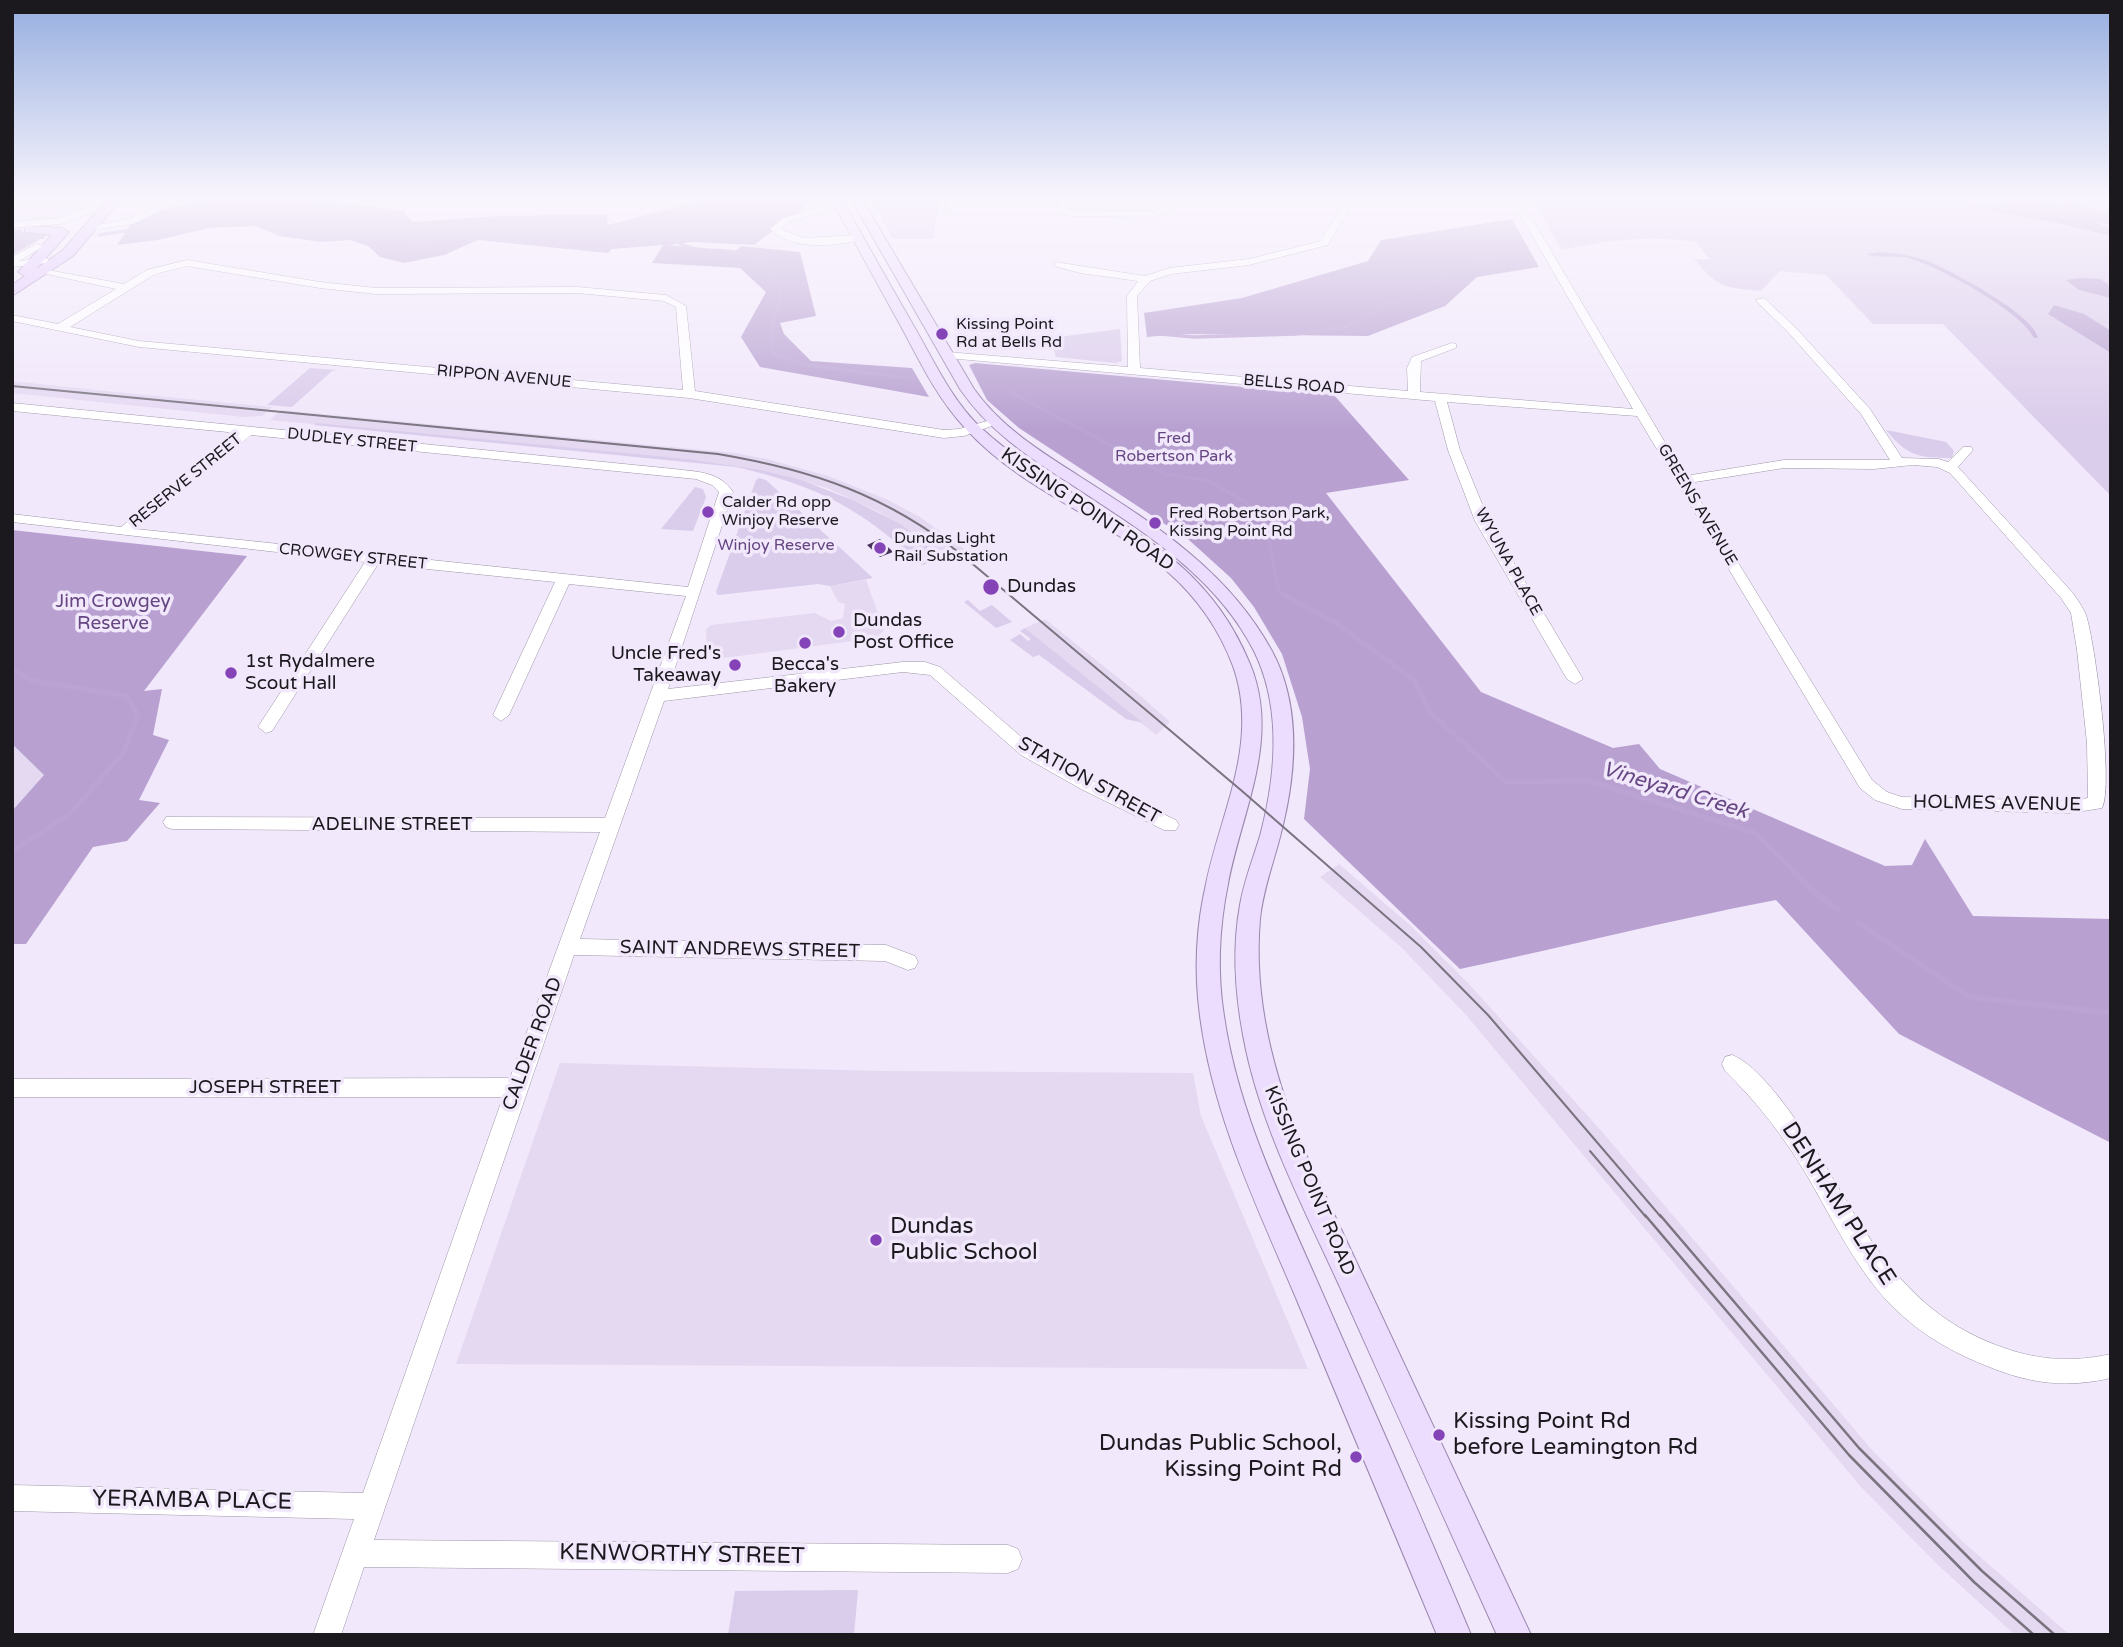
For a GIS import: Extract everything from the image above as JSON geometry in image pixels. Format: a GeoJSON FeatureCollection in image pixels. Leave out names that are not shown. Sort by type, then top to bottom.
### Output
{"type":"FeatureCollection","features":[{"type":"Feature","properties":{"kind":"highway"},"geometry":{"type":"LineString","coordinates":[[12,292],[20,276]]}},
{"type":"Feature","properties":{"kind":"main road","name":"KISSING POINT ROAD"},"geometry":{"type":"LineString","coordinates":[[879,276],[938,382],[983,426],[1006,455],[1146,546],[1175,569],[1214,611],[1240,661],[1251,701],[1254,742],[1247,781],[1210,920],[1208,984],[1216,1049],[1234,1117],[1249,1155],[1454,1635]]}},
{"type":"Feature","properties":{"kind":"main road","name":"KISSING POINT ROAD"},"geometry":{"type":"LineString","coordinates":[[901,276],[964,384],[983,426],[1195,562],[1237,608],[1266,657],[1279,702],[1284,754],[1278,799],[1254,885],[1249,918],[1247,982],[1256,1052],[1293,1154],[1514,1635]]}},
{"type":"Feature","properties":{"kind":"street"},"geometry":{"type":"LineString","coordinates":[[52,276],[126,288]]}},
{"type":"Feature","properties":{"kind":"street"},"geometry":{"type":"LineString","coordinates":[[60,328],[146,276]]}},
{"type":"Feature","properties":{"kind":"street"},"geometry":{"type":"LineString","coordinates":[[265,276],[320,285],[376,290],[433,292],[554,289],[666,298],[676,301],[683,312],[689,394]]}},
{"type":"Feature","properties":{"kind":"street"},"geometry":{"type":"LineString","coordinates":[[1133,276],[1146,279]]}},
{"type":"Feature","properties":{"kind":"street"},"geometry":{"type":"LineString","coordinates":[[1134,371],[1132,296],[1146,279],[1155,276]]}},
{"type":"Feature","properties":{"kind":"street","name":"GREENS AVENUE"},"geometry":{"type":"LineString","coordinates":[[1561,276],[1860,776],[1874,791],[1891,800]]}},
{"type":"Feature","properties":{"kind":"street"},"geometry":{"type":"LineString","coordinates":[[1760,300],[1791,329],[1866,412],[1897,461]]}},
{"type":"Feature","properties":{"kind":"street","name":"RIPPON AVENUE"},"geometry":{"type":"LineString","coordinates":[[12,318],[161,347],[689,394],[944,434],[983,426]]}},
{"type":"Feature","properties":{"kind":"street"},"geometry":{"type":"LineString","coordinates":[[1414,396],[1413,368],[1416,359],[1452,346]]}},
{"type":"Feature","properties":{"kind":"street","name":"BELLS ROAD"},"geometry":{"type":"LineString","coordinates":[[947,355],[1642,413]]}},
{"type":"Feature","properties":{"kind":"street","name":"WYUNA PLACE"},"geometry":{"type":"LineString","coordinates":[[1440,398],[1454,450],[1482,520],[1575,679]]}},
{"type":"Feature","properties":{"kind":"street","name":"DUDLEY STREET"},"geometry":{"type":"LineString","coordinates":[[12,407],[692,476]]}},
{"type":"Feature","properties":{"kind":"street","name":"RESERVE STREET"},"geometry":{"type":"LineString","coordinates":[[124,532],[248,431]]}},
{"type":"Feature","properties":{"kind":"street"},"geometry":{"type":"LineString","coordinates":[[1681,480],[1784,464],[1874,465],[1897,461],[1932,462],[1951,467],[1967,450]]}},
{"type":"Feature","properties":{"kind":"street","name":"HOLMES AVENUE"},"geometry":{"type":"LineString","coordinates":[[1891,800],[1914,804],[2090,806],[2099,799],[2102,743],[2078,613],[2067,595],[1951,467]]}},
{"type":"Feature","properties":{"kind":"street","name":"CALDER ROAD"},"geometry":{"type":"LineString","coordinates":[[327,1635],[517,1087],[658,696],[726,492],[716,481],[692,476]]}},
{"type":"Feature","properties":{"kind":"street","name":"CROWGEY STREET"},"geometry":{"type":"LineString","coordinates":[[12,518],[694,592]]}},
{"type":"Feature","properties":{"kind":"street"},"geometry":{"type":"LineString","coordinates":[[266,727],[374,559]]}},
{"type":"Feature","properties":{"kind":"street"},"geometry":{"type":"LineString","coordinates":[[501,715],[564,579]]}},
{"type":"Feature","properties":{"kind":"street","name":"STATION STREET"},"geometry":{"type":"LineString","coordinates":[[658,696],[903,667],[925,667],[935,671],[1027,751],[1087,785],[1170,825]]}},
{"type":"Feature","properties":{"kind":"street","name":"ADELINE STREET"},"geometry":{"type":"LineString","coordinates":[[172,822],[611,825]]}},
{"type":"Feature","properties":{"kind":"street","name":"SAINT ANDREWS STREET"},"geometry":{"type":"LineString","coordinates":[[569,947],[886,953],[908,962]]}},
{"type":"Feature","properties":{"kind":"street","name":"DENHAM PLACE"},"geometry":{"type":"LineString","coordinates":[[1732,1064],[1774,1106],[1823,1179],[1868,1256],[1889,1286],[1915,1311],[1939,1330],[1966,1345],[2023,1367],[2078,1374],[2111,1366]]}},
{"type":"Feature","properties":{"kind":"street","name":"JOSEPH STREET"},"geometry":{"type":"LineString","coordinates":[[12,1088],[517,1087]]}},
{"type":"Feature","properties":{"kind":"street","name":"YERAMBA PLACE"},"geometry":{"type":"LineString","coordinates":[[12,1498],[372,1506]]}},
{"type":"Feature","properties":{"kind":"street","name":"KENWORTHY STREET"},"geometry":{"type":"LineString","coordinates":[[355,1553],[1008,1559]]}},
{"type":"Feature","properties":{"kind":"shaded area"},"geometry":{"type":"Polygon","coordinates":[[[1949,276],[1958,276],[2009,307],[2023,318],[2038,338],[2034,338],[2027,327],[2014,316],[1949,276]]]}},
{"type":"Feature","properties":{"kind":"shaded area"},"geometry":{"type":"Polygon","coordinates":[[[12,381],[272,407],[262,416],[243,417],[12,393],[12,381]]]}},
{"type":"Feature","properties":{"kind":"shaded area"},"geometry":{"type":"Polygon","coordinates":[[[281,410],[735,453],[767,459],[828,476],[886,499],[920,517],[966,550],[949,557],[933,544],[877,511],[827,488],[762,470],[689,459],[270,420],[281,410]]]}},
{"type":"Feature","properties":{"kind":"shaded area"},"geometry":{"type":"Polygon","coordinates":[[[866,580],[884,630],[876,638],[724,658],[712,656],[707,651],[706,629],[711,625],[815,613],[831,621],[843,618],[845,604],[838,602],[830,586],[866,580]]]}},
{"type":"Feature","properties":{"kind":"shaded area"},"geometry":{"type":"Polygon","coordinates":[[[1045,619],[1170,722],[1156,735],[1025,628],[1045,619]]]}},
{"type":"Feature","properties":{"kind":"shaded area"},"geometry":{"type":"Polygon","coordinates":[[[12,744],[44,775],[12,811],[12,744]]]}},
{"type":"Feature","properties":{"kind":"shaded area"},"geometry":{"type":"Polygon","coordinates":[[[1339,864],[1410,925],[1469,984],[1604,1134],[1872,1450],[1963,1542],[2070,1635],[2015,1635],[1939,1566],[1861,1487],[1466,1015],[1402,948],[1320,877],[1339,864]]]}},
{"type":"Feature","properties":{"kind":"shaded area","name":"Dundas Public School"},"geometry":{"type":"Polygon","coordinates":[[[560,1063],[883,1071],[1193,1073],[1201,1116],[1308,1369],[456,1364],[560,1063]]]}},
{"type":"Feature","properties":{"kind":"green space"},"geometry":{"type":"Polygon","coordinates":[[[749,276],[806,276],[816,316],[780,323],[784,334],[811,361],[912,368],[929,397],[760,367],[741,337],[766,292],[749,276]]]}},
{"type":"Feature","properties":{"kind":"green space"},"geometry":{"type":"Polygon","coordinates":[[[1317,276],[1484,276],[1477,277],[1445,306],[1368,336],[1178,334],[1147,337],[1144,313],[1242,298],[1317,276]]]}},
{"type":"Feature","properties":{"kind":"green space"},"geometry":{"type":"Polygon","coordinates":[[[1775,276],[1761,291],[1723,285],[1710,277],[1775,276]]]}},
{"type":"Feature","properties":{"kind":"green space"},"geometry":{"type":"Polygon","coordinates":[[[1827,276],[2111,276],[2111,496],[1943,324],[1873,324],[1827,276]]]}},
{"type":"Feature","properties":{"kind":"green space"},"geometry":{"type":"Polygon","coordinates":[[[2100,279],[2108,284],[2111,298],[2079,290],[2066,280],[2100,279]]]}},
{"type":"Feature","properties":{"kind":"green space"},"geometry":{"type":"Polygon","coordinates":[[[2054,305],[2084,314],[2111,331],[2111,353],[2048,314],[2054,305]]]}},
{"type":"Feature","properties":{"kind":"green space"},"geometry":{"type":"Polygon","coordinates":[[[1120,329],[1122,361],[1115,363],[1056,357],[1050,338],[1120,329]]]}},
{"type":"Feature","properties":{"kind":"green space","name":"Fred Robertson Park"},"geometry":{"type":"Polygon","coordinates":[[[975,363],[1334,395],[1409,480],[1326,493],[1481,692],[1613,748],[1639,744],[1660,769],[1885,866],[1912,865],[1925,839],[1973,916],[2111,919],[2111,1143],[1899,1034],[1776,900],[1460,969],[1304,819],[1310,769],[1302,717],[1282,654],[1254,607],[1231,578],[1189,540],[1019,428],[987,400],[969,365],[975,363]]]}},
{"type":"Feature","properties":{"kind":"green space"},"geometry":{"type":"Polygon","coordinates":[[[310,368],[338,370],[332,371],[292,407],[267,405],[310,368]]]}},
{"type":"Feature","properties":{"kind":"green space"},"geometry":{"type":"Polygon","coordinates":[[[316,423],[689,459],[762,470],[801,480],[855,501],[900,524],[949,557],[922,565],[878,528],[836,502],[791,482],[736,467],[314,425],[316,423]]]}},
{"type":"Feature","properties":{"kind":"green space"},"geometry":{"type":"Polygon","coordinates":[[[1886,430],[1946,442],[1954,451],[1952,458],[1915,454],[1886,430]]]}},
{"type":"Feature","properties":{"kind":"green space","name":"Winjoy Reserve"},"geometry":{"type":"Polygon","coordinates":[[[756,480],[766,480],[873,578],[830,586],[818,584],[718,595],[716,592],[756,480]]]}},
{"type":"Feature","properties":{"kind":"green space"},"geometry":{"type":"Polygon","coordinates":[[[695,487],[703,489],[706,497],[693,531],[661,529],[695,487]]]}},
{"type":"Feature","properties":{"kind":"green space","name":"Jim Crowgey Reserve"},"geometry":{"type":"Polygon","coordinates":[[[12,530],[247,556],[144,691],[162,689],[153,735],[169,740],[139,800],[160,803],[127,841],[93,847],[26,944],[12,944],[12,811],[44,775],[12,744],[12,530]]]}},
{"type":"Feature","properties":{"kind":"green space"},"geometry":{"type":"Polygon","coordinates":[[[968,600],[980,611],[992,605],[1012,622],[996,628],[964,602],[968,600]]]}},
{"type":"Feature","properties":{"kind":"green space"},"geometry":{"type":"Polygon","coordinates":[[[1025,628],[1143,723],[1126,719],[1039,655],[1033,657],[1010,640],[1020,634],[1028,641],[1031,639],[1020,631],[1025,628]]]}},
{"type":"Feature","properties":{"kind":"green space"},"geometry":{"type":"Polygon","coordinates":[[[858,1590],[854,1635],[728,1635],[735,1591],[858,1590]]]}},
{"type":"Feature","properties":{"kind":"building","name":"Dundas Light Rail Substation"},"geometry":{"type":"Polygon","coordinates":[[[880,539],[893,552],[880,557],[867,545],[880,539]]]}},
{"type":"Feature","properties":{"kind":"waterway","name":"Vineyard Creek"},"geometry":{"type":"LineString","coordinates":[[772,276],[782,295],[773,319],[772,353],[806,365],[914,379]]}},
{"type":"Feature","properties":{"kind":"waterway"},"geometry":{"type":"LineString","coordinates":[[1150,333],[1194,337],[1295,334],[1342,328],[1448,276]]}},
{"type":"Feature","properties":{"kind":"waterway","name":"Vineyard Creek"},"geometry":{"type":"LineString","coordinates":[[1010,392],[1165,474],[1209,481],[1263,512],[1279,592],[1288,597]]}},
{"type":"Feature","properties":{"kind":"waterway","name":"Vineyard Creek"},"geometry":{"type":"LineString","coordinates":[[1284,595],[1336,623],[1414,680],[1431,713],[1506,782],[1589,781],[1755,833],[1795,872]]}},
{"type":"Feature","properties":{"kind":"waterway"},"geometry":{"type":"LineString","coordinates":[[12,670],[34,681],[127,696],[138,715],[124,752],[70,814],[12,851]]}},
{"type":"Feature","properties":{"kind":"waterway","name":"Vineyard Creek"},"geometry":{"type":"LineString","coordinates":[[1793,871],[1819,896],[1838,909]]}},
{"type":"Feature","properties":{"kind":"waterway","name":"Vineyard Creek"},"geometry":{"type":"LineString","coordinates":[[1858,923],[1970,997],[2111,1013]]}},
{"type":"Feature","properties":{"kind":"tram line"},"geometry":{"type":"LineString","coordinates":[[12,386],[718,454],[817,477],[876,501],[934,534],[962,555],[1242,791],[1421,947],[1488,1015],[1661,1217]]}},
{"type":"Feature","properties":{"kind":"tram line"},"geometry":{"type":"LineString","coordinates":[[1590,1151],[1646,1217]]}},
{"type":"Feature","properties":{"kind":"tram line"},"geometry":{"type":"LineString","coordinates":[[1645,1215],[1849,1455],[1974,1582],[2034,1635]]}},
{"type":"Feature","properties":{"kind":"tram line"},"geometry":{"type":"LineString","coordinates":[[1660,1215],[1859,1448],[1982,1571],[2055,1635]]}},
{"type":"Feature","properties":{"kind":"place","name":"Kissing Point Rd at Bells Rd"},"geometry":{"type":"Point","coordinates":[942,334]}},
{"type":"Feature","properties":{"kind":"place","name":"Calder Rd opp Winjoy Reserve"},"geometry":{"type":"Point","coordinates":[708,512]}},
{"type":"Feature","properties":{"kind":"place","name":"Fred Robertson Park, Kissing Point Rd"},"geometry":{"type":"Point","coordinates":[1155,523]}},
{"type":"Feature","properties":{"kind":"place","name":"Dundas Light Rail Substation"},"geometry":{"type":"Point","coordinates":[880,548]}},
{"type":"Feature","properties":{"kind":"place","name":"Dundas"},"geometry":{"type":"Point","coordinates":[991,587]}},
{"type":"Feature","properties":{"kind":"place","name":"Dundas Post Office"},"geometry":{"type":"Point","coordinates":[839,632]}},
{"type":"Feature","properties":{"kind":"place","name":"Becca's Bakery"},"geometry":{"type":"Point","coordinates":[805,643]}},
{"type":"Feature","properties":{"kind":"place","name":"Uncle Fred's Takeaway"},"geometry":{"type":"Point","coordinates":[735,665]}},
{"type":"Feature","properties":{"kind":"place","name":"1st Rydalmere Scout Hall"},"geometry":{"type":"Point","coordinates":[231,673]}},
{"type":"Feature","properties":{"kind":"place","name":"Dundas Public School"},"geometry":{"type":"Point","coordinates":[876,1240]}},
{"type":"Feature","properties":{"kind":"place","name":"Kissing Point Rd before Leamington Rd"},"geometry":{"type":"Point","coordinates":[1439,1435]}},
{"type":"Feature","properties":{"kind":"place","name":"Dundas Public School, Kissing Point Rd"},"geometry":{"type":"Point","coordinates":[1356,1457]}}]}
